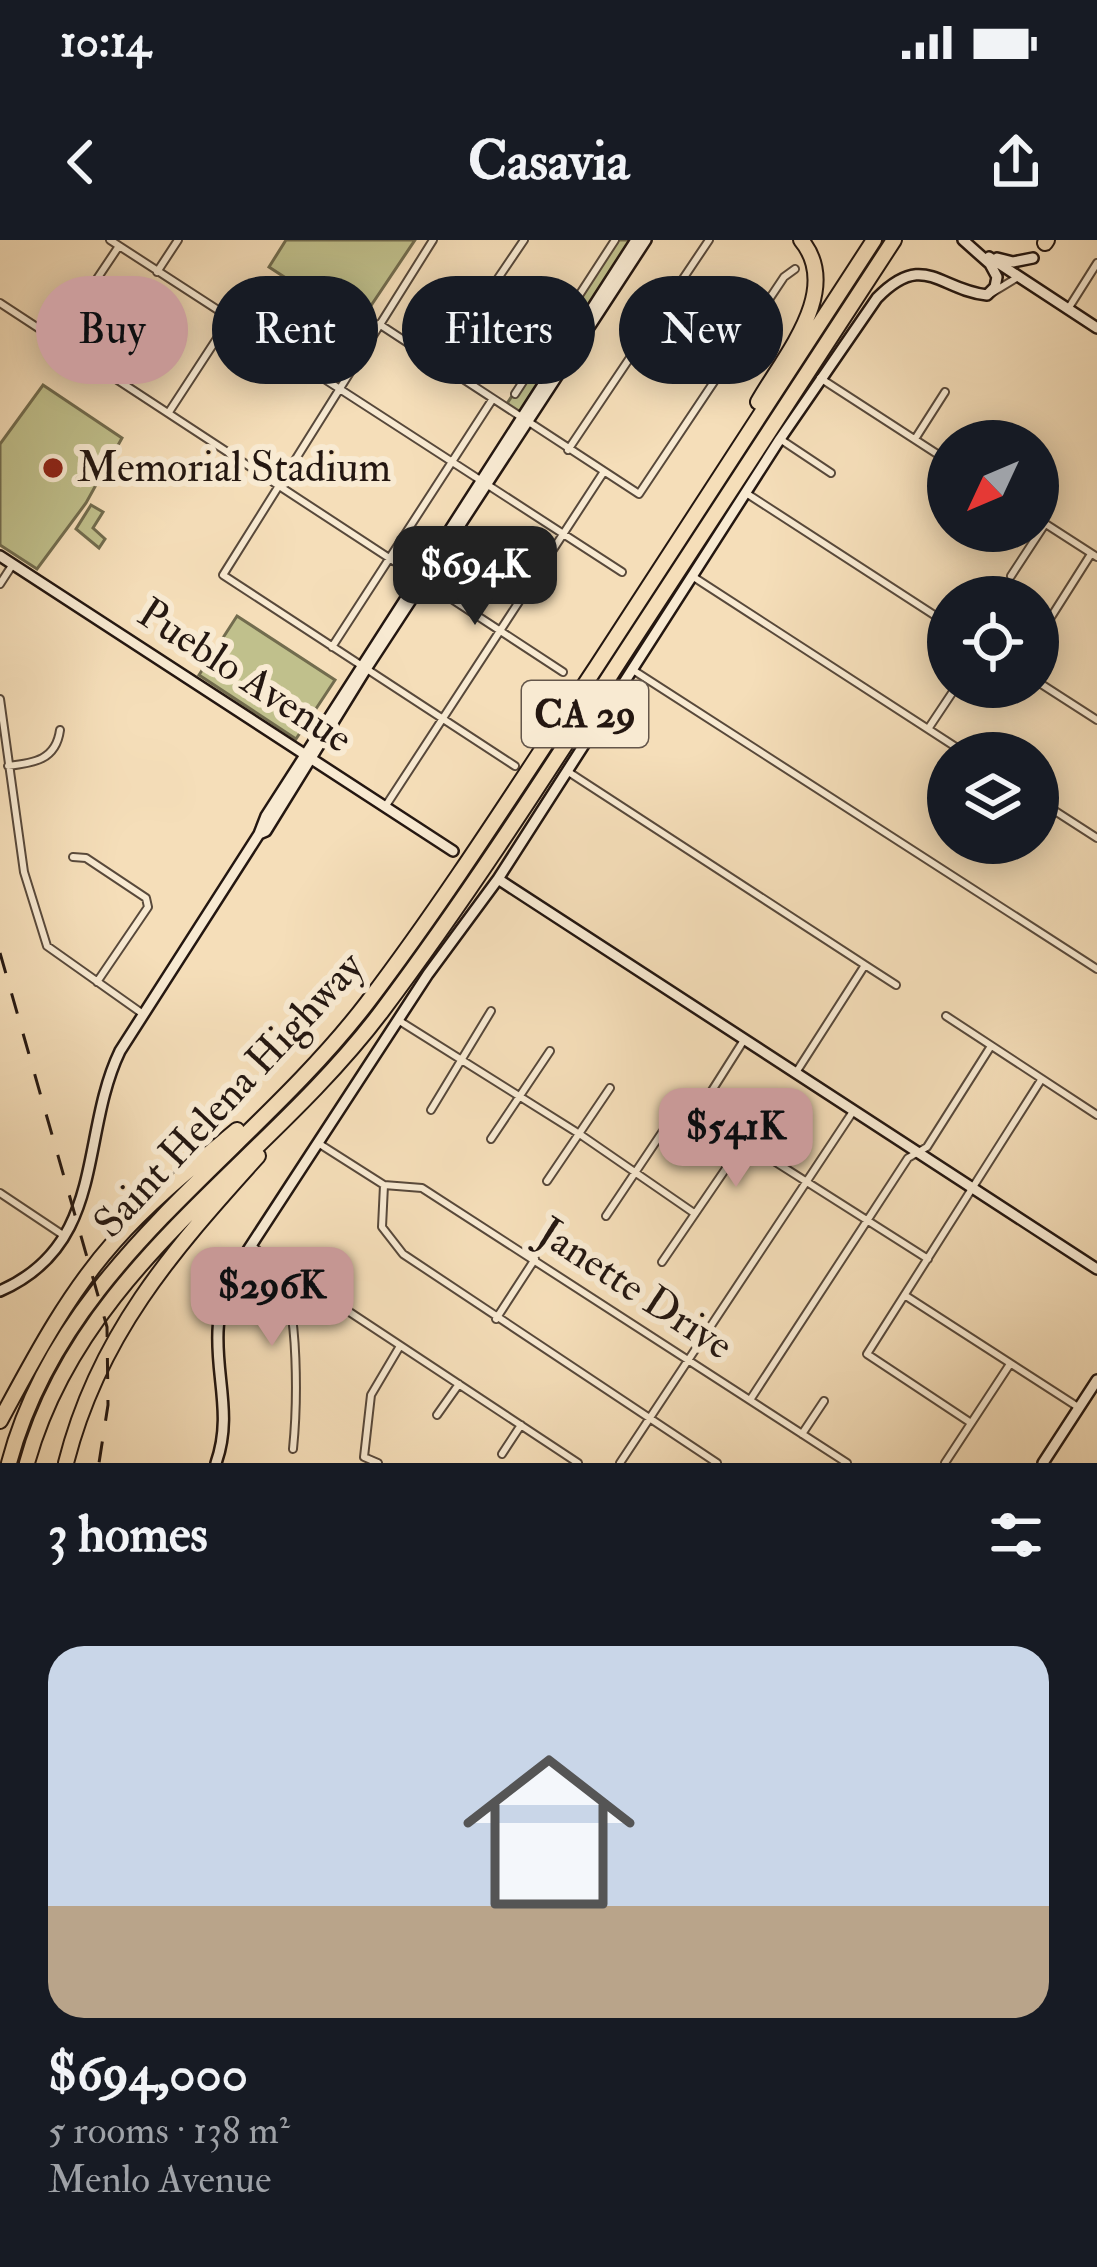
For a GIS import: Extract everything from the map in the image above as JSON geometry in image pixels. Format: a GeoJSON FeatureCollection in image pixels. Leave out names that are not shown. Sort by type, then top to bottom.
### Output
{"type":"FeatureCollection","features":[{"type":"Feature","properties":{"kind":"highway"},"geometry":{"type":"LineString","coordinates":[[709,493],[814,300],[816,270],[800,240]]}},
{"type":"Feature","properties":{"kind":"highway","name":"Saint Helena Highway"},"geometry":{"type":"LineString","coordinates":[[9,1463],[51,1363],[106,1277],[150,1227],[298,1082],[367,1003],[500,813],[874,240]]}},
{"type":"Feature","properties":{"kind":"highway","name":"Saint Helena Highway"},"geometry":{"type":"LineString","coordinates":[[27,1463],[66,1371],[119,1288],[335,1067],[380,1013],[516,821],[894,240]]}},
{"type":"Feature","properties":{"kind":"highway"},"geometry":{"type":"LineString","coordinates":[[821,351],[903,240]]}},
{"type":"Feature","properties":{"kind":"highway"},"geometry":{"type":"LineString","coordinates":[[66,1463],[96,1372],[130,1311],[335,1067]]}},
{"type":"Feature","properties":{"kind":"highway"},"geometry":{"type":"LineString","coordinates":[[0,1421],[56,1321],[115,1240],[155,1199],[298,1082]]}},
{"type":"Feature","properties":{"kind":"street"},"geometry":{"type":"LineString","coordinates":[[110,240],[212,309]]}},
{"type":"Feature","properties":{"kind":"street"},"geometry":{"type":"LineString","coordinates":[[158,272],[178,240]]}},
{"type":"Feature","properties":{"kind":"street"},"geometry":{"type":"LineString","coordinates":[[433,240],[223,572],[515,766]]}},
{"type":"Feature","properties":{"kind":"street"},"geometry":{"type":"LineString","coordinates":[[500,276],[524,240]]}},
{"type":"Feature","properties":{"kind":"street"},"geometry":{"type":"LineString","coordinates":[[631,255],[636,240]]}},
{"type":"Feature","properties":{"kind":"street"},"geometry":{"type":"LineString","coordinates":[[0,1291],[39,1266],[63,1235],[85,1196],[112,1066],[266,816],[631,255],[646,240]]}},
{"type":"Feature","properties":{"kind":"street"},"geometry":{"type":"LineString","coordinates":[[686,276],[709,240]]}},
{"type":"Feature","properties":{"kind":"street"},"geometry":{"type":"LineString","coordinates":[[964,240],[1097,328]]}},
{"type":"Feature","properties":{"kind":"street"},"geometry":{"type":"LineString","coordinates":[[964,240],[995,272],[997,283],[987,295]]}},
{"type":"Feature","properties":{"kind":"street"},"geometry":{"type":"LineString","coordinates":[[515,394],[613,241],[631,255]]}},
{"type":"Feature","properties":{"kind":"street"},"geometry":{"type":"LineString","coordinates":[[216,1463],[223,1427],[217,1320],[228,1284],[398,1019],[498,879],[820,378],[877,298],[898,280],[926,274],[987,295],[1018,277],[1047,241]]}},
{"type":"Feature","properties":{"kind":"street"},"geometry":{"type":"LineString","coordinates":[[99,276],[119,246]]}},
{"type":"Feature","properties":{"kind":"street"},"geometry":{"type":"LineString","coordinates":[[983,253],[1013,262],[1033,258]]}},
{"type":"Feature","properties":{"kind":"street"},"geometry":{"type":"LineString","coordinates":[[1067,310],[1097,262]]}},
{"type":"Feature","properties":{"kind":"street"},"geometry":{"type":"LineString","coordinates":[[783,278],[795,268]]}},
{"type":"Feature","properties":{"kind":"street"},"geometry":{"type":"LineString","coordinates":[[0,303],[36,327]]}},
{"type":"Feature","properties":{"kind":"street"},"geometry":{"type":"LineString","coordinates":[[380,324],[402,339]]}},
{"type":"Feature","properties":{"kind":"street"},"geometry":{"type":"LineString","coordinates":[[169,412],[212,346]]}},
{"type":"Feature","properties":{"kind":"street"},"geometry":{"type":"LineString","coordinates":[[568,450],[619,375]]}},
{"type":"Feature","properties":{"kind":"street"},"geometry":{"type":"LineString","coordinates":[[820,378],[927,447]]}},
{"type":"Feature","properties":{"kind":"street"},"geometry":{"type":"LineString","coordinates":[[125,384],[563,672]]}},
{"type":"Feature","properties":{"kind":"street"},"geometry":{"type":"LineString","coordinates":[[328,384],[622,572]]}},
{"type":"Feature","properties":{"kind":"street"},"geometry":{"type":"LineString","coordinates":[[469,384],[639,494],[712,384]]}},
{"type":"Feature","properties":{"kind":"street"},"geometry":{"type":"LineString","coordinates":[[915,439],[945,392]]}},
{"type":"Feature","properties":{"kind":"street"},"geometry":{"type":"LineString","coordinates":[[332,647],[492,400]]}},
{"type":"Feature","properties":{"kind":"street"},"geometry":{"type":"LineString","coordinates":[[780,439],[831,472]]}},
{"type":"Feature","properties":{"kind":"street"},"geometry":{"type":"LineString","coordinates":[[385,807],[603,473]]}},
{"type":"Feature","properties":{"kind":"street"},"geometry":{"type":"LineString","coordinates":[[746,493],[927,610]]}},
{"type":"Feature","properties":{"kind":"street"},"geometry":{"type":"LineString","coordinates":[[1059,533],[1094,555],[1059,606]]}},
{"type":"Feature","properties":{"kind":"street"},"geometry":{"type":"LineString","coordinates":[[1011,576],[1024,552]]}},
{"type":"Feature","properties":{"kind":"street","name":"Pueblo Avenue"},"geometry":{"type":"LineString","coordinates":[[0,556],[453,851]]}},
{"type":"Feature","properties":{"kind":"street"},"geometry":{"type":"LineString","coordinates":[[0,584],[13,564]]}},
{"type":"Feature","properties":{"kind":"street"},"geometry":{"type":"LineString","coordinates":[[692,576],[933,732]]}},
{"type":"Feature","properties":{"kind":"street"},"geometry":{"type":"LineString","coordinates":[[633,670],[1097,968]]}},
{"type":"Feature","properties":{"kind":"street"},"geometry":{"type":"LineString","coordinates":[[1059,696],[1097,720]]}},
{"type":"Feature","properties":{"kind":"street"},"geometry":{"type":"LineString","coordinates":[[0,699],[24,872],[47,946],[143,1014]]}},
{"type":"Feature","properties":{"kind":"street"},"geometry":{"type":"LineString","coordinates":[[928,729],[942,708]]}},
{"type":"Feature","properties":{"kind":"street"},"geometry":{"type":"LineString","coordinates":[[8,766],[37,762],[49,755],[59,742],[60,730]]}},
{"type":"Feature","properties":{"kind":"street"},"geometry":{"type":"LineString","coordinates":[[567,771],[896,985]]}},
{"type":"Feature","properties":{"kind":"street"},"geometry":{"type":"LineString","coordinates":[[1059,814],[1097,838]]}},
{"type":"Feature","properties":{"kind":"street"},"geometry":{"type":"LineString","coordinates":[[73,857],[86,858],[146,898],[148,907],[97,982]]}},
{"type":"Feature","properties":{"kind":"street"},"geometry":{"type":"LineString","coordinates":[[498,879],[1097,1269]]}},
{"type":"Feature","properties":{"kind":"street"},"geometry":{"type":"LineString","coordinates":[[796,1073],[865,965]]}},
{"type":"Feature","properties":{"kind":"street"},"geometry":{"type":"LineString","coordinates":[[431,1110],[491,1012]]}},
{"type":"Feature","properties":{"kind":"street"},"geometry":{"type":"LineString","coordinates":[[946,1016],[1097,1115]]}},
{"type":"Feature","properties":{"kind":"street"},"geometry":{"type":"LineString","coordinates":[[398,1019],[694,1213]]}},
{"type":"Feature","properties":{"kind":"street"},"geometry":{"type":"LineString","coordinates":[[706,1100],[744,1040]]}},
{"type":"Feature","properties":{"kind":"street"},"geometry":{"type":"LineString","coordinates":[[750,1400],[908,1158],[927,1147],[992,1046]]}},
{"type":"Feature","properties":{"kind":"street"},"geometry":{"type":"LineString","coordinates":[[491,1139],[550,1051]]}},
{"type":"Feature","properties":{"kind":"street"},"geometry":{"type":"LineString","coordinates":[[971,1423],[867,1354],[1041,1080]]}},
{"type":"Feature","properties":{"kind":"street"},"geometry":{"type":"LineString","coordinates":[[547,1180],[610,1088]]}},
{"type":"Feature","properties":{"kind":"street"},"geometry":{"type":"LineString","coordinates":[[620,1463],[854,1110]]}},
{"type":"Feature","properties":{"kind":"street"},"geometry":{"type":"LineString","coordinates":[[606,1216],[665,1128]]}},
{"type":"Feature","properties":{"kind":"street"},"geometry":{"type":"LineString","coordinates":[[662,1262],[744,1142],[928,1259]]}},
{"type":"Feature","properties":{"kind":"street","name":"Janette Drive"},"geometry":{"type":"LineString","coordinates":[[318,1143],[384,1185],[422,1188],[847,1463]]}},
{"type":"Feature","properties":{"kind":"street"},"geometry":{"type":"LineString","coordinates":[[384,1185],[382,1227],[392,1242],[496,1318],[717,1463]]}},
{"type":"Feature","properties":{"kind":"street"},"geometry":{"type":"LineString","coordinates":[[0,1192],[63,1235]]}},
{"type":"Feature","properties":{"kind":"street"},"geometry":{"type":"LineString","coordinates":[[252,1246],[281,1275],[290,1302],[296,1417],[293,1449]]}},
{"type":"Feature","properties":{"kind":"street"},"geometry":{"type":"LineString","coordinates":[[496,1318],[535,1259]]}},
{"type":"Feature","properties":{"kind":"street"},"geometry":{"type":"LineString","coordinates":[[905,1295],[1078,1407]]}},
{"type":"Feature","properties":{"kind":"street"},"geometry":{"type":"LineString","coordinates":[[290,1302],[323,1302],[345,1309],[578,1463]]}},
{"type":"Feature","properties":{"kind":"street"},"geometry":{"type":"LineString","coordinates":[[378,1463],[364,1456],[371,1395],[400,1346]]}},
{"type":"Feature","properties":{"kind":"street"},"geometry":{"type":"LineString","coordinates":[[945,1463],[1010,1364]]}},
{"type":"Feature","properties":{"kind":"street"},"geometry":{"type":"LineString","coordinates":[[1042,1463],[1097,1380]]}},
{"type":"Feature","properties":{"kind":"street"},"geometry":{"type":"LineString","coordinates":[[437,1415],[459,1384]]}},
{"type":"Feature","properties":{"kind":"street"},"geometry":{"type":"LineString","coordinates":[[802,1434],[824,1402]]}},
{"type":"Feature","properties":{"kind":"street"},"geometry":{"type":"LineString","coordinates":[[502,1454],[521,1426]]}},
{"type":"Feature","properties":{"kind":"green space"},"geometry":{"type":"Polygon","coordinates":[[[286,240],[415,240],[378,295],[378,276],[283,276],[269,267],[286,240]]]}},
{"type":"Feature","properties":{"kind":"green space"},"geometry":{"type":"Polygon","coordinates":[[[615,240],[636,240],[595,304],[595,276],[591,276],[615,240]]]}},
{"type":"Feature","properties":{"kind":"green space"},"geometry":{"type":"Polygon","coordinates":[[[520,384],[544,384],[521,420],[504,408],[520,384]]]}},
{"type":"Feature","properties":{"kind":"green space","name":"Memorial Stadium"},"geometry":{"type":"Polygon","coordinates":[[[43,385],[122,438],[86,503],[37,569],[0,545],[0,444],[43,385]]]}},
{"type":"Feature","properties":{"kind":"green space"},"geometry":{"type":"Polygon","coordinates":[[[91,505],[103,512],[93,528],[105,539],[99,548],[76,529],[91,505]]]}},
{"type":"Feature","properties":{"kind":"green space"},"geometry":{"type":"Polygon","coordinates":[[[237,616],[335,680],[296,739],[199,675],[237,616]]]}},
{"type":"Feature","properties":{"kind":"railway"},"geometry":{"type":"LineString","coordinates":[[0,953],[107,1327],[108,1405],[99,1463]]}},
{"type":"Feature","properties":{"kind":"place","name":"Memorial Stadium"},"geometry":{"type":"Point","coordinates":[53,468]}}]}
